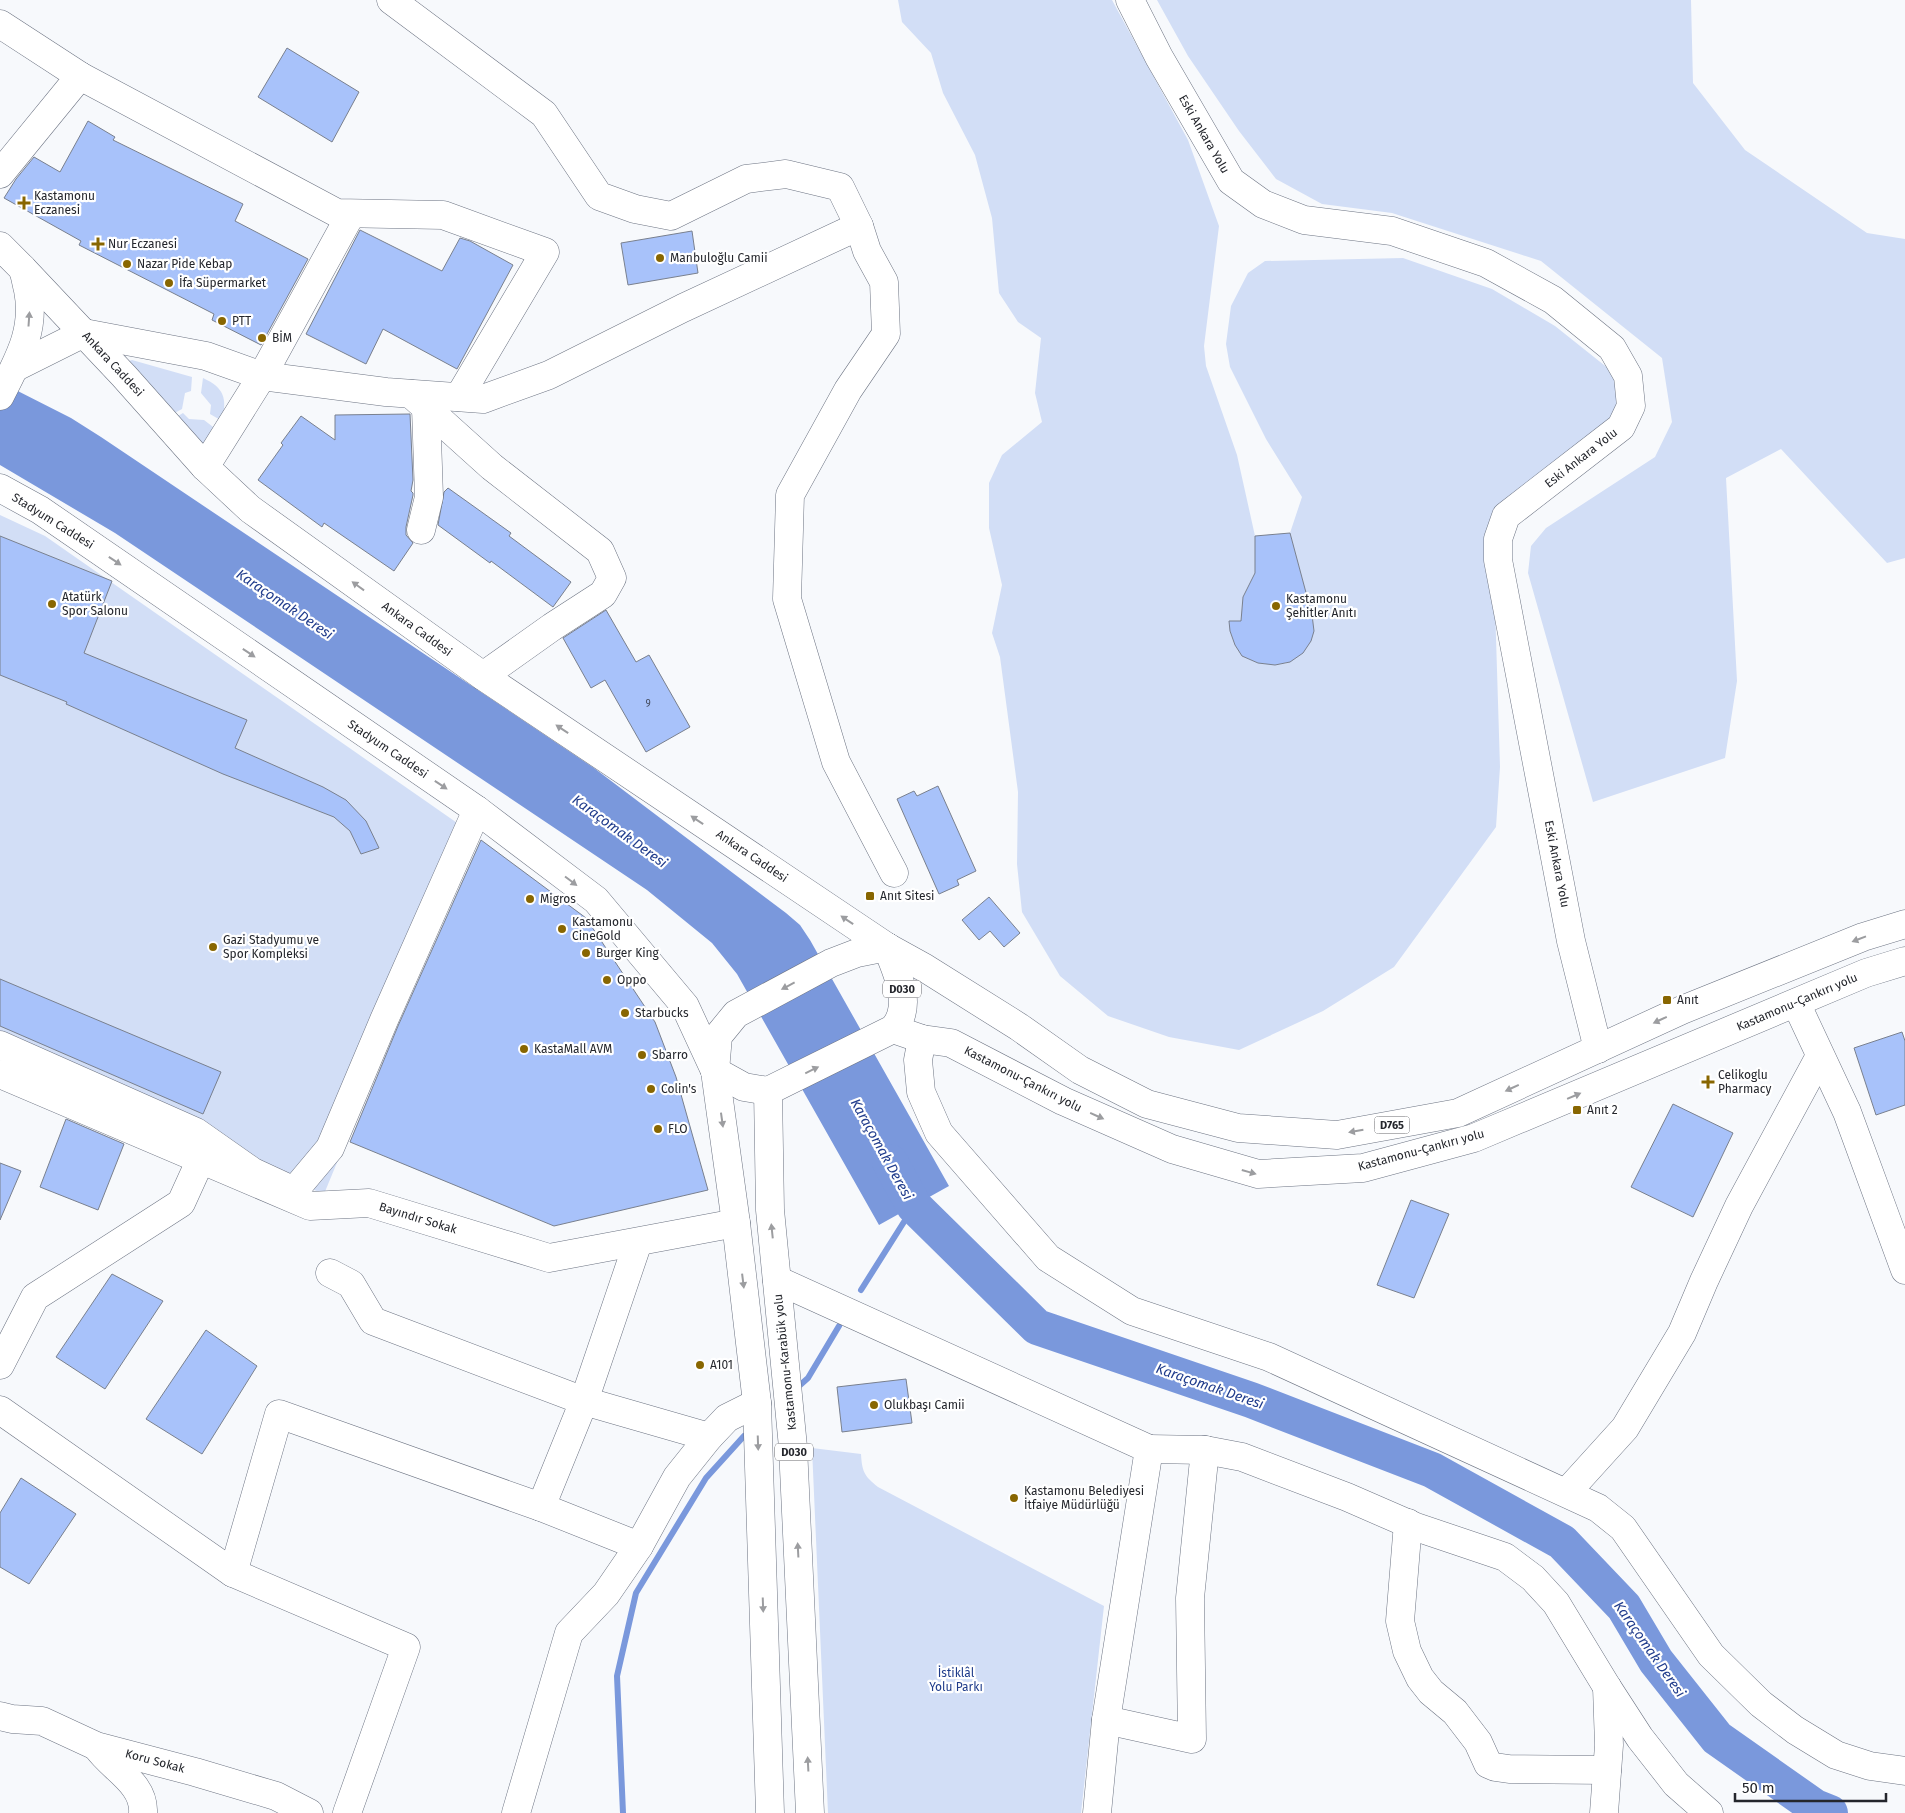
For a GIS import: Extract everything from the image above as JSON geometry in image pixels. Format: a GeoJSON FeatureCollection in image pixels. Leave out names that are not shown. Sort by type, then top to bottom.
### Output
{"type":"FeatureCollection","features":[{"type":"Feature","properties":{"kind":"main road"},"geometry":{"type":"LineString","coordinates":[[391,0],[544,114],[599,196],[635,209],[671,216],[746,180],[786,174],[840,186],[859,226],[867,251],[884,282],[886,334],[848,390],[790,495],[788,599],[836,762],[894,873]]}},
{"type":"Feature","properties":{"kind":"main road","name":"Eski Ankara Yolu"},"geometry":{"type":"LineString","coordinates":[[1130,0],[1159,57],[1231,181],[1263,204],[1304,220],[1392,231],[1486,263],[1553,300],[1612,348],[1628,376],[1631,406],[1622,427],[1506,516],[1498,539],[1498,560],[1571,941],[1598,1049]]}},
{"type":"Feature","properties":{"kind":"main road"},"geometry":{"type":"LineString","coordinates":[[0,24],[80,76],[337,213],[443,215],[545,252],[459,397]]}},
{"type":"Feature","properties":{"kind":"main road"},"geometry":{"type":"LineString","coordinates":[[0,174],[80,76]]}},
{"type":"Feature","properties":{"kind":"main road"},"geometry":{"type":"LineString","coordinates":[[205,467],[262,376],[351,214]]}},
{"type":"Feature","properties":{"kind":"main road"},"geometry":{"type":"LineString","coordinates":[[8,381],[84,333],[206,356],[262,376],[418,401],[459,397],[482,399],[549,375],[683,308],[859,226]]}},
{"type":"Feature","properties":{"kind":"main road","name":"Ankara Caddesi"},"geometry":{"type":"LineString","coordinates":[[0,246],[12,266],[84,333],[205,467],[250,508],[483,676],[887,947]]}},
{"type":"Feature","properties":{"kind":"main road"},"geometry":{"type":"LineString","coordinates":[[8,381],[29,332],[30,304],[12,266]]}},
{"type":"Feature","properties":{"kind":"main road"},"geometry":{"type":"LineString","coordinates":[[418,401],[429,497],[421,530]]}},
{"type":"Feature","properties":{"kind":"main road"},"geometry":{"type":"LineString","coordinates":[[418,401],[492,467],[600,551],[612,578],[604,594],[552,627],[483,676]]}},
{"type":"Feature","properties":{"kind":"main road","name":"Stadyum Caddesi"},"geometry":{"type":"LineString","coordinates":[[0,488],[40,510],[477,810],[596,900],[685,1006],[715,1072]]}},
{"type":"Feature","properties":{"kind":"main road"},"geometry":{"type":"LineString","coordinates":[[0,1045],[196,1132],[252,1172],[294,1191],[330,1148],[384,1020],[477,810]]}},
{"type":"Feature","properties":{"kind":"main road","name":"D765"},"geometry":{"type":"LineString","coordinates":[[887,947],[926,968],[1003,1017],[1080,1070],[1148,1104],[1238,1128],[1338,1135],[1458,1113],[1682,1010],[1863,937],[1905,924]]}},
{"type":"Feature","properties":{"kind":"main road"},"geometry":{"type":"LineString","coordinates":[[770,1813],[757,1403],[736,1223],[715,1072],[718,1036],[736,1014],[830,963],[857,953],[887,947]]}},
{"type":"Feature","properties":{"kind":"main road","name":"D030"},"geometry":{"type":"LineString","coordinates":[[887,947],[903,996],[900,1022],[893,1030]]}},
{"type":"Feature","properties":{"kind":"main road","name":"Kastamonu-Çankırı yolu"},"geometry":{"type":"LineString","coordinates":[[893,1030],[922,1039],[951,1042],[1063,1101],[1172,1150],[1258,1174],[1363,1168],[1474,1138],[1866,973],[1905,961]]}},
{"type":"Feature","properties":{"kind":"main road"},"geometry":{"type":"LineString","coordinates":[[1796,1003],[1847,1112],[1905,1270]]}},
{"type":"Feature","properties":{"kind":"main road"},"geometry":{"type":"LineString","coordinates":[[715,1072],[744,1087],[768,1092],[893,1030]]}},
{"type":"Feature","properties":{"kind":"main road"},"geometry":{"type":"LineString","coordinates":[[922,1039],[918,1060],[921,1092],[939,1132],[1048,1258],[1132,1311],[1269,1358],[1567,1492],[1598,1508],[1623,1528],[1711,1655],[1761,1704],[1795,1730],[1836,1755],[1870,1766],[1905,1770]]}},
{"type":"Feature","properties":{"kind":"main road"},"geometry":{"type":"LineString","coordinates":[[1567,1492],[1625,1428],[1682,1334],[1739,1206],[1820,1056]]}},
{"type":"Feature","properties":{"kind":"main road","name":"Bayındır Sokak"},"geometry":{"type":"LineString","coordinates":[[0,1074],[310,1206],[369,1203],[548,1258],[736,1223]]}},
{"type":"Feature","properties":{"kind":"main road","name":"Kastamonu-Karabük yolu"},"geometry":{"type":"LineString","coordinates":[[768,1092],[770,1210],[793,1447],[810,1813]]}},
{"type":"Feature","properties":{"kind":"main road"},"geometry":{"type":"LineString","coordinates":[[0,1365],[35,1296],[180,1203],[201,1159]]}},
{"type":"Feature","properties":{"kind":"main road"},"geometry":{"type":"LineString","coordinates":[[541,1507],[584,1401],[638,1242]]}},
{"type":"Feature","properties":{"kind":"main road"},"geometry":{"type":"LineString","coordinates":[[330,1273],[351,1284],[373,1321],[584,1401],[709,1437]]}},
{"type":"Feature","properties":{"kind":"main road"},"geometry":{"type":"LineString","coordinates":[[777,1280],[1149,1449],[1205,1450],[1242,1457],[1347,1497],[1408,1523],[1505,1557],[1533,1578],[1556,1603],[1606,1687],[1640,1738],[1676,1784],[1709,1813]]}},
{"type":"Feature","properties":{"kind":"main road"},"geometry":{"type":"LineString","coordinates":[[516,1813],[569,1633],[606,1594],[639,1546],[677,1477],[709,1437],[727,1418],[757,1403]]}},
{"type":"Feature","properties":{"kind":"main road"},"geometry":{"type":"LineString","coordinates":[[0,1410],[233,1573],[406,1647],[347,1813]]}},
{"type":"Feature","properties":{"kind":"main road"},"geometry":{"type":"LineString","coordinates":[[233,1573],[279,1414],[541,1507],[639,1546]]}},
{"type":"Feature","properties":{"kind":"main road"},"geometry":{"type":"LineString","coordinates":[[1097,1813],[1106,1720],[1149,1449]]}},
{"type":"Feature","properties":{"kind":"main road"},"geometry":{"type":"LineString","coordinates":[[1106,1720],[1192,1739],[1190,1598],[1205,1450]]}},
{"type":"Feature","properties":{"kind":"main road"},"geometry":{"type":"LineString","coordinates":[[1408,1523],[1400,1621],[1407,1651],[1420,1678],[1432,1692],[1455,1712],[1478,1742],[1488,1764],[1509,1769],[1607,1770]]}},
{"type":"Feature","properties":{"kind":"main road"},"geometry":{"type":"LineString","coordinates":[[1604,1813],[1609,1745],[1606,1687]]}},
{"type":"Feature","properties":{"kind":"main road","name":"Koru Sokak"},"geometry":{"type":"LineString","coordinates":[[0,1716],[12,1720],[42,1720],[96,1746],[276,1796],[309,1813]]}},
{"type":"Feature","properties":{"kind":"main road"},"geometry":{"type":"LineString","coordinates":[[96,1746],[132,1783],[144,1806],[143,1813]]}},
{"type":"Feature","properties":{"kind":"green space"},"geometry":{"type":"Polygon","coordinates":[[[898,0],[1112,0],[1188,140],[1219,226],[1204,346],[1206,366],[1237,455],[1255,536],[1255,573],[1243,597],[1241,621],[1229,621],[1235,644],[1244,656],[1250,660],[1272,665],[1289,662],[1314,631],[1312,615],[1290,533],[1302,497],[1266,439],[1230,367],[1226,344],[1231,306],[1248,273],[1265,261],[1403,258],[1492,289],[1555,326],[1609,369],[1621,388],[1624,407],[1518,509],[1494,573],[1500,767],[1496,827],[1394,967],[1323,1011],[1239,1050],[1169,1037],[1108,1016],[1060,976],[1022,912],[1017,864],[1018,792],[1000,657],[992,633],[1002,585],[989,528],[989,483],[1002,455],[1042,422],[1035,393],[1041,338],[1018,322],[999,293],[992,218],[975,155],[943,93],[931,53],[902,22],[898,0]]]}},
{"type":"Feature","properties":{"kind":"green space"},"geometry":{"type":"Polygon","coordinates":[[[1157,0],[1691,0],[1693,83],[1745,150],[1867,233],[1905,239],[1905,558],[1887,563],[1781,449],[1726,478],[1737,681],[1725,758],[1593,802],[1528,573],[1531,546],[1546,528],[1655,457],[1672,422],[1662,358],[1541,261],[1392,213],[1322,204],[1276,179],[1239,131],[1188,56],[1157,0]]]}},
{"type":"Feature","properties":{"kind":"green space"},"geometry":{"type":"Polygon","coordinates":[[[132,360],[192,377],[191,391],[185,393],[182,409],[169,416],[127,367],[129,361],[132,360]]]}},
{"type":"Feature","properties":{"kind":"green space"},"geometry":{"type":"Polygon","coordinates":[[[203,378],[216,386],[223,395],[222,421],[210,414],[211,405],[201,393],[203,378]]]}},
{"type":"Feature","properties":{"kind":"green space"},"geometry":{"type":"Polygon","coordinates":[[[183,413],[189,419],[204,420],[217,430],[201,448],[173,419],[183,413]]]}},
{"type":"Feature","properties":{"kind":"green space","name":"Gazi Stadyumu ve Spor Kompleksi"},"geometry":{"type":"Polygon","coordinates":[[[0,515],[45,536],[473,834],[324,1194],[0,1061],[0,515]]]}},
{"type":"Feature","properties":{"kind":"green space","name":"İstiklâl Yolu Parkı"},"geometry":{"type":"Polygon","coordinates":[[[812,1448],[861,1454],[865,1473],[878,1487],[1104,1606],[1081,1813],[828,1813],[812,1448]]]}},
{"type":"Feature","properties":{"kind":"water"},"geometry":{"type":"Polygon","coordinates":[[[0,382],[71,418],[101,437],[594,768],[786,913],[800,925],[810,940],[949,1186],[879,1225],[737,974],[712,943],[647,890],[115,533],[0,465],[0,382]]]}},
{"type":"Feature","properties":{"kind":"building"},"geometry":{"type":"Polygon","coordinates":[[[287,48],[359,92],[332,142],[258,97],[287,48]]]}},
{"type":"Feature","properties":{"kind":"building"},"geometry":{"type":"Polygon","coordinates":[[[88,121],[115,137],[113,140],[243,204],[235,221],[308,259],[261,345],[212,320],[214,314],[79,245],[81,241],[4,198],[16,179],[34,157],[60,172],[88,121]]]}},
{"type":"Feature","properties":{"kind":"building"},"geometry":{"type":"Polygon","coordinates":[[[360,230],[442,271],[460,238],[470,241],[513,265],[457,369],[383,329],[366,364],[306,334],[360,230]]]}},
{"type":"Feature","properties":{"kind":"building","name":"Manbuloğlu Camii"},"geometry":{"type":"Polygon","coordinates":[[[692,231],[698,273],[628,285],[621,243],[692,231]]]}},
{"type":"Feature","properties":{"kind":"building"},"geometry":{"type":"Polygon","coordinates":[[[410,414],[413,480],[411,491],[413,495],[406,535],[413,543],[394,571],[324,523],[322,527],[258,480],[283,445],[281,443],[301,416],[335,440],[335,415],[410,414]]]}},
{"type":"Feature","properties":{"kind":"building"},"geometry":{"type":"Polygon","coordinates":[[[448,488],[511,533],[509,536],[571,582],[553,607],[438,525],[444,492],[448,488]]]}},
{"type":"Feature","properties":{"kind":"building","name":"Kastamonu Şehitler Anıtı"},"geometry":{"type":"Polygon","coordinates":[[[1290,533],[1312,615],[1314,631],[1311,641],[1303,653],[1290,662],[1275,665],[1258,663],[1242,656],[1235,645],[1229,621],[1241,621],[1243,597],[1255,573],[1255,536],[1290,533]]]}},
{"type":"Feature","properties":{"kind":"building"},"geometry":{"type":"Polygon","coordinates":[[[0,536],[112,581],[84,653],[247,720],[235,748],[323,787],[346,800],[366,821],[379,848],[361,854],[350,831],[334,817],[223,774],[66,704],[67,702],[0,675],[0,536]]]}},
{"type":"Feature","properties":{"kind":"building"},"geometry":{"type":"Polygon","coordinates":[[[606,610],[636,662],[649,655],[690,727],[646,752],[605,680],[591,688],[563,638],[606,610]]]}},
{"type":"Feature","properties":{"kind":"building"},"geometry":{"type":"Polygon","coordinates":[[[938,786],[976,871],[957,880],[959,885],[939,894],[897,799],[914,791],[917,796],[938,786]]]}},
{"type":"Feature","properties":{"kind":"building","name":"KastaMall AVM"},"geometry":{"type":"Polygon","coordinates":[[[481,840],[586,918],[655,1022],[676,1077],[708,1190],[554,1226],[350,1142],[398,1026],[481,840]]]}},
{"type":"Feature","properties":{"kind":"building"},"geometry":{"type":"Polygon","coordinates":[[[989,897],[1020,933],[1004,947],[990,931],[979,940],[962,920],[989,897]]]}},
{"type":"Feature","properties":{"kind":"building"},"geometry":{"type":"Polygon","coordinates":[[[0,979],[221,1072],[203,1114],[0,1026],[0,979]]]}},
{"type":"Feature","properties":{"kind":"building"},"geometry":{"type":"Polygon","coordinates":[[[1902,1032],[1905,1041],[1905,1105],[1876,1115],[1854,1048],[1902,1032]]]}},
{"type":"Feature","properties":{"kind":"building"},"geometry":{"type":"Polygon","coordinates":[[[1673,1104],[1733,1133],[1693,1217],[1631,1187],[1673,1104]]]}},
{"type":"Feature","properties":{"kind":"building"},"geometry":{"type":"Polygon","coordinates":[[[66,1119],[124,1144],[98,1210],[40,1187],[66,1119]]]}},
{"type":"Feature","properties":{"kind":"building"},"geometry":{"type":"Polygon","coordinates":[[[0,1163],[21,1171],[0,1220],[0,1163]]]}},
{"type":"Feature","properties":{"kind":"building"},"geometry":{"type":"Polygon","coordinates":[[[1411,1200],[1449,1214],[1414,1298],[1377,1285],[1411,1200]]]}},
{"type":"Feature","properties":{"kind":"building"},"geometry":{"type":"Polygon","coordinates":[[[112,1274],[163,1301],[105,1389],[56,1357],[112,1274]]]}},
{"type":"Feature","properties":{"kind":"building"},"geometry":{"type":"Polygon","coordinates":[[[206,1330],[257,1366],[202,1454],[146,1419],[206,1330]]]}},
{"type":"Feature","properties":{"kind":"building","name":"Olukbaşı Camii"},"geometry":{"type":"Polygon","coordinates":[[[906,1379],[912,1423],[842,1432],[837,1387],[906,1379]]]}},
{"type":"Feature","properties":{"kind":"building"},"geometry":{"type":"Polygon","coordinates":[[[21,1478],[76,1514],[29,1584],[0,1567],[0,1513],[21,1478]]]}},
{"type":"Feature","properties":{"kind":"waterway","name":"Karaçomak Deresi"},"geometry":{"type":"LineString","coordinates":[[890,1162],[914,1206],[1037,1327],[1251,1400],[1432,1470],[1562,1542],[1624,1607],[1656,1661],[1717,1738],[1815,1807],[1830,1813]]}},
{"type":"Feature","properties":{"kind":"waterway"},"geometry":{"type":"LineString","coordinates":[[861,1290],[914,1206]]}},
{"type":"Feature","properties":{"kind":"waterway"},"geometry":{"type":"LineString","coordinates":[[799,1386],[808,1378],[839,1326]]}},
{"type":"Feature","properties":{"kind":"waterway"},"geometry":{"type":"LineString","coordinates":[[623,1813],[617,1676],[636,1593],[706,1478],[744,1436]]}},
{"type":"Feature","properties":{"kind":"place","name":"Kastamonu Eczanesi"},"geometry":{"type":"Point","coordinates":[24,203]}},
{"type":"Feature","properties":{"kind":"place","name":"Nur Eczanesi"},"geometry":{"type":"Point","coordinates":[98,244]}},
{"type":"Feature","properties":{"kind":"place","name":"Manbuloğlu Camii"},"geometry":{"type":"Point","coordinates":[660,258]}},
{"type":"Feature","properties":{"kind":"place","name":"Nazar Pide Kebap"},"geometry":{"type":"Point","coordinates":[127,264]}},
{"type":"Feature","properties":{"kind":"place","name":"İfa Süpermarket"},"geometry":{"type":"Point","coordinates":[169,283]}},
{"type":"Feature","properties":{"kind":"place","name":"PTT"},"geometry":{"type":"Point","coordinates":[222,321]}},
{"type":"Feature","properties":{"kind":"place","name":"BİM"},"geometry":{"type":"Point","coordinates":[262,338]}},
{"type":"Feature","properties":{"kind":"place","name":"Atatürk Spor Salonu"},"geometry":{"type":"Point","coordinates":[52,604]}},
{"type":"Feature","properties":{"kind":"place","name":"Kastamonu Şehitler Anıtı"},"geometry":{"type":"Point","coordinates":[1276,606]}},
{"type":"Feature","properties":{"kind":"place","name":"Anıt Sitesi"},"geometry":{"type":"Point","coordinates":[870,896]}},
{"type":"Feature","properties":{"kind":"place","name":"Migros"},"geometry":{"type":"Point","coordinates":[530,899]}},
{"type":"Feature","properties":{"kind":"place","name":"Kastamonu CineGold"},"geometry":{"type":"Point","coordinates":[562,929]}},
{"type":"Feature","properties":{"kind":"place","name":"Gazi Stadyumu ve Spor Kompleksi"},"geometry":{"type":"Point","coordinates":[213,947]}},
{"type":"Feature","properties":{"kind":"place","name":"Burger King"},"geometry":{"type":"Point","coordinates":[586,953]}},
{"type":"Feature","properties":{"kind":"place","name":"Oppo"},"geometry":{"type":"Point","coordinates":[607,980]}},
{"type":"Feature","properties":{"kind":"place","name":"Anıt"},"geometry":{"type":"Point","coordinates":[1667,1000]}},
{"type":"Feature","properties":{"kind":"place","name":"Starbucks"},"geometry":{"type":"Point","coordinates":[625,1013]}},
{"type":"Feature","properties":{"kind":"place","name":"KastaMall AVM"},"geometry":{"type":"Point","coordinates":[524,1049]}},
{"type":"Feature","properties":{"kind":"place","name":"Sbarro"},"geometry":{"type":"Point","coordinates":[642,1055]}},
{"type":"Feature","properties":{"kind":"place","name":"Celikoglu Pharmacy"},"geometry":{"type":"Point","coordinates":[1708,1082]}},
{"type":"Feature","properties":{"kind":"place","name":"Colin's"},"geometry":{"type":"Point","coordinates":[651,1089]}},
{"type":"Feature","properties":{"kind":"place","name":"Anıt 2"},"geometry":{"type":"Point","coordinates":[1577,1110]}},
{"type":"Feature","properties":{"kind":"place","name":"FLO"},"geometry":{"type":"Point","coordinates":[658,1129]}},
{"type":"Feature","properties":{"kind":"place","name":"A101"},"geometry":{"type":"Point","coordinates":[700,1365]}},
{"type":"Feature","properties":{"kind":"place","name":"Olukbaşı Camii"},"geometry":{"type":"Point","coordinates":[874,1405]}},
{"type":"Feature","properties":{"kind":"place","name":"Kastamonu Belediyesi İtfaiye Müdürlüğü"},"geometry":{"type":"Point","coordinates":[1014,1498]}}]}
